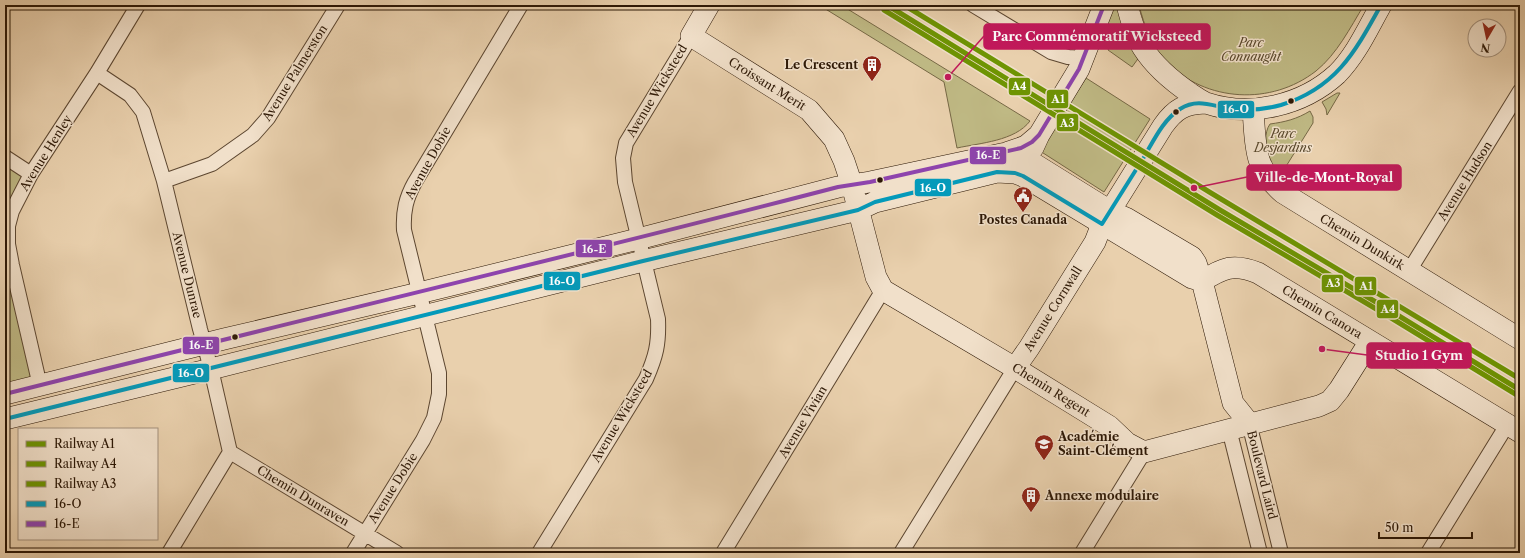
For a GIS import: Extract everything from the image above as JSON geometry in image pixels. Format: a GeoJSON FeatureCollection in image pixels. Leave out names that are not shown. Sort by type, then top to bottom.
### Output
{"type":"FeatureCollection","features":[{"type":"Feature","properties":{"kind":"street","name":"Avenue Henley"},"geometry":{"type":"LineString","coordinates":[[40,386],[8,244],[8,226],[12,211],[31,174],[98,73],[138,5]]}},
{"type":"Feature","properties":{"kind":"street","name":"Avenue Palmerston"},"geometry":{"type":"LineString","coordinates":[[164,181],[212,164],[253,135],[268,118],[338,5]]}},
{"type":"Feature","properties":{"kind":"street","name":"Avenue Dobie"},"geometry":{"type":"LineString","coordinates":[[353,553],[423,440],[434,418],[439,394],[439,374],[418,293],[404,230],[403,215],[405,204],[415,182],[521,5]]}},
{"type":"Feature","properties":{"kind":"street","name":"Avenue Wicksteed"},"geometry":{"type":"LineString","coordinates":[[539,553],[646,379],[655,359],[659,338],[658,319],[643,261],[624,175],[623,158],[626,143],[709,5]]}},
{"type":"Feature","properties":{"kind":"street"},"geometry":{"type":"LineString","coordinates":[[973,5],[1051,52],[1068,58],[1081,65]]}},
{"type":"Feature","properties":{"kind":"street"},"geometry":{"type":"LineString","coordinates":[[5,419],[643,261],[858,210],[874,202],[997,172],[1015,173],[1025,168],[1038,135],[1081,65],[1104,5]]}},
{"type":"Feature","properties":{"kind":"street"},"geometry":{"type":"LineString","coordinates":[[1127,5],[1134,29],[1143,48],[1155,64],[1168,77],[1205,103],[1228,108],[1253,110],[1274,106],[1293,100],[1319,88],[1337,73],[1350,59],[1382,5]]}},
{"type":"Feature","properties":{"kind":"street","name":"Croissant Merit"},"geometry":{"type":"LineString","coordinates":[[690,36],[809,110],[834,139],[844,161],[852,185]]}},
{"type":"Feature","properties":{"kind":"street","name":"Avenue Dunrae"},"geometry":{"type":"LineString","coordinates":[[98,73],[130,95],[143,112],[164,181],[205,344],[230,452]]}},
{"type":"Feature","properties":{"kind":"street","name":"Avenue Hudson"},"geometry":{"type":"LineString","coordinates":[[1409,271],[1520,91]]}},
{"type":"Feature","properties":{"kind":"street","name":"Avenue Cornwall"},"geometry":{"type":"LineString","coordinates":[[901,553],[1095,242],[1106,218],[1169,117],[1182,107],[1205,103]]}},
{"type":"Feature","properties":{"kind":"street","name":"Chemin Dunkirk"},"geometry":{"type":"LineString","coordinates":[[1253,110],[1256,153],[1262,171],[1271,182],[1288,197],[1520,338]]}},
{"type":"Feature","properties":{"kind":"street"},"geometry":{"type":"LineString","coordinates":[[5,394],[638,239],[838,187],[1006,153],[1026,146],[1038,135]]}},
{"type":"Feature","properties":{"kind":"street"},"geometry":{"type":"LineString","coordinates":[[1006,153],[1025,168],[1106,218],[1126,218],[1192,257],[1196,263],[1202,281]]}},
{"type":"Feature","properties":{"kind":"street"},"geometry":{"type":"LineString","coordinates":[[5,157],[31,174]]}},
{"type":"Feature","properties":{"kind":"street"},"geometry":{"type":"LineString","coordinates":[[852,185],[876,277],[883,290]]}},
{"type":"Feature","properties":{"kind":"street","name":"Chemin Canora"},"geometry":{"type":"LineString","coordinates":[[1202,281],[1221,270],[1233,267],[1246,268],[1258,273],[1514,428]]}},
{"type":"Feature","properties":{"kind":"street","name":"Boulevard Laird"},"geometry":{"type":"LineString","coordinates":[[1202,281],[1233,403],[1229,429],[1260,553]]}},
{"type":"Feature","properties":{"kind":"street","name":"Chemin Regent"},"geometry":{"type":"LineString","coordinates":[[883,290],[1015,368],[1109,426],[1126,442],[1144,452]]}},
{"type":"Feature","properties":{"kind":"street","name":"Avenue Vivian"},"geometry":{"type":"LineString","coordinates":[[723,553],[883,290]]}},
{"type":"Feature","properties":{"kind":"street"},"geometry":{"type":"LineString","coordinates":[[1082,553],[1144,452],[1249,423],[1319,406],[1330,401],[1339,390],[1370,341]]}},
{"type":"Feature","properties":{"kind":"street","name":"Boulevard Laird"},"geometry":{"type":"LineString","coordinates":[[1233,403],[1249,423],[1281,553]]}},
{"type":"Feature","properties":{"kind":"street"},"geometry":{"type":"LineString","coordinates":[[1428,553],[1514,428]]}},
{"type":"Feature","properties":{"kind":"street"},"geometry":{"type":"LineString","coordinates":[[169,553],[230,452]]}},
{"type":"Feature","properties":{"kind":"street","name":"Chemin Dunraven"},"geometry":{"type":"LineString","coordinates":[[230,452],[397,553]]}},
{"type":"Feature","properties":{"kind":"green space"},"geometry":{"type":"Polygon","coordinates":[[[819,5],[841,5],[1030,121],[1024,128],[1006,137],[986,143],[957,148],[944,82],[819,5]]]}},
{"type":"Feature","properties":{"kind":"green space"},"geometry":{"type":"Polygon","coordinates":[[[1117,5],[1140,56],[1132,67],[1108,50],[1110,45],[1109,43],[1100,38],[1111,12],[1117,5]]]}},
{"type":"Feature","properties":{"kind":"green space","name":"Parc Connaught"},"geometry":{"type":"Polygon","coordinates":[[[1139,5],[1364,5],[1337,49],[1316,71],[1298,82],[1279,90],[1259,94],[1239,95],[1219,92],[1200,85],[1182,75],[1166,62],[1157,50],[1149,35],[1139,5]]]}},
{"type":"Feature","properties":{"kind":"green space"},"geometry":{"type":"Polygon","coordinates":[[[1086,78],[1150,119],[1104,192],[1040,151],[1086,78]]]}},
{"type":"Feature","properties":{"kind":"green space"},"geometry":{"type":"Polygon","coordinates":[[[1337,93],[1340,93],[1327,115],[1326,109],[1322,102],[1337,93]]]}},
{"type":"Feature","properties":{"kind":"green space","name":"Parc Desjardins"},"geometry":{"type":"Polygon","coordinates":[[[1310,111],[1313,117],[1313,123],[1280,176],[1270,163],[1267,154],[1266,140],[1268,127],[1270,124],[1291,120],[1310,111]]]}},
{"type":"Feature","properties":{"kind":"green space"},"geometry":{"type":"Polygon","coordinates":[[[5,161],[31,174],[8,226],[40,386],[5,394],[5,161]]]}},
{"type":"Feature","properties":{"kind":"rail line","name":"A4"},"geometry":{"type":"LineString","coordinates":[[887,5],[1220,210],[1386,308],[1520,390]]}},
{"type":"Feature","properties":{"kind":"rail line","name":"A1"},"geometry":{"type":"LineString","coordinates":[[904,5],[1211,193],[1520,379]]}},
{"type":"Feature","properties":{"kind":"rail line","name":"A3"},"geometry":{"type":"LineString","coordinates":[[884,10],[1217,215],[1383,313],[1517,395]]}},
{"type":"Feature","properties":{"kind":"transit line","name":"16-E"},"geometry":{"type":"LineString","coordinates":[[5,394],[630,240],[838,187],[870,182],[1021,148],[1032,142],[1039,135],[1079,69],[1104,5]]}},
{"type":"Feature","properties":{"kind":"transit line","name":"16-O"},"geometry":{"type":"LineString","coordinates":[[5,419],[643,261],[858,210],[875,202],[997,172],[1015,173],[1023,176],[1102,224],[1159,131],[1180,109],[1187,105],[1200,103],[1239,110],[1263,109],[1281,105],[1300,98],[1316,89],[1342,66],[1362,38],[1381,5]]}},
{"type":"Feature","properties":{"kind":"place","name":"Parc Commémoratif Wicksteed"},"geometry":{"type":"Point","coordinates":[948,77]}},
{"type":"Feature","properties":{"kind":"place","name":"Le Crescent"},"geometry":{"type":"Point","coordinates":[872,82]}},
{"type":"Feature","properties":{"kind":"place","name":"Ville-de-Mont-Royal"},"geometry":{"type":"Point","coordinates":[1194,188]}},
{"type":"Feature","properties":{"kind":"place","name":"Postes Canada"},"geometry":{"type":"Point","coordinates":[1023,213]}},
{"type":"Feature","properties":{"kind":"place","name":"Studio 1 Gym"},"geometry":{"type":"Point","coordinates":[1322,349]}},
{"type":"Feature","properties":{"kind":"place","name":"Académie Saint-Clément"},"geometry":{"type":"Point","coordinates":[1044,461]}},
{"type":"Feature","properties":{"kind":"place","name":"Annexe modulaire"},"geometry":{"type":"Point","coordinates":[1031,513]}}]}
